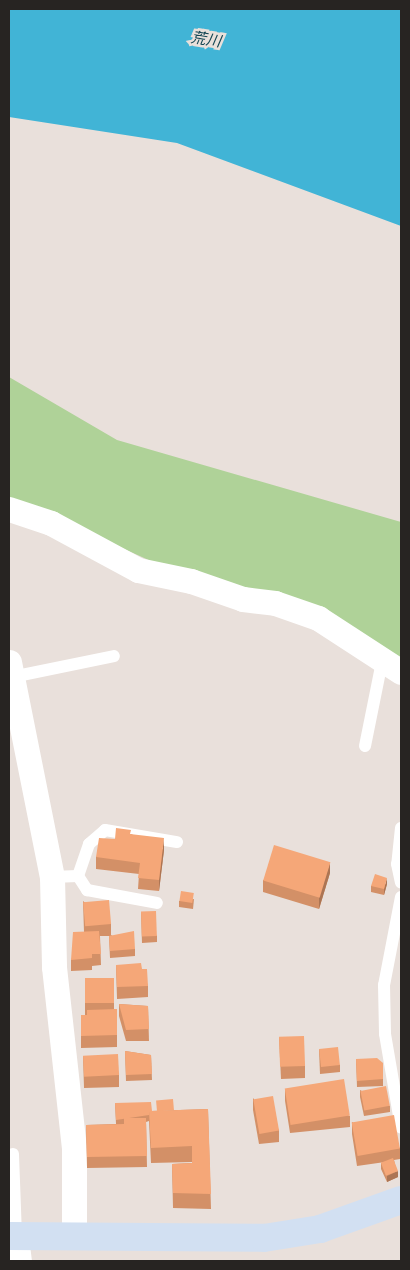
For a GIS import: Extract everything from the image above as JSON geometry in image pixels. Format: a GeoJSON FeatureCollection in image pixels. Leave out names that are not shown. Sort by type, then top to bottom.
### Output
{"type":"FeatureCollection","features":[{"type":"Feature","properties":{"kind":"street"},"geometry":{"type":"LineString","coordinates":[[9,509],[51,523],[138,570],[192,581],[243,599],[275,603],[318,618],[392,664]]}},
{"type":"Feature","properties":{"kind":"street"},"geometry":{"type":"LineString","coordinates":[[10,670],[52,877],[54,967],[74,1148],[74,1237]]}},
{"type":"Feature","properties":{"kind":"street"},"geometry":{"type":"LineString","coordinates":[[14,1245],[74,1237],[264,1238],[320,1229],[401,1200]]}},
{"type":"Feature","properties":{"kind":"lane"},"geometry":{"type":"LineString","coordinates":[[10,670],[114,656]]}},
{"type":"Feature","properties":{"kind":"lane"},"geometry":{"type":"LineString","coordinates":[[365,746],[392,664]]}},
{"type":"Feature","properties":{"kind":"lane"},"geometry":{"type":"LineString","coordinates":[[401,828],[397,864],[401,883]]}},
{"type":"Feature","properties":{"kind":"lane"},"geometry":{"type":"LineString","coordinates":[[78,876],[89,844],[105,830],[176,842]]}},
{"type":"Feature","properties":{"kind":"lane"},"geometry":{"type":"LineString","coordinates":[[52,877],[78,876]]}},
{"type":"Feature","properties":{"kind":"lane"},"geometry":{"type":"LineString","coordinates":[[78,876],[87,890],[157,903]]}},
{"type":"Feature","properties":{"kind":"lane"},"geometry":{"type":"LineString","coordinates":[[401,897],[384,985],[385,1034],[401,1128]]}},
{"type":"Feature","properties":{"kind":"lane"},"geometry":{"type":"LineString","coordinates":[[13,1154],[14,1245]]}},
{"type":"Feature","properties":{"kind":"green space"},"geometry":{"type":"Polygon","coordinates":[[[9,377],[117,440],[401,522],[401,658],[153,562],[9,497],[9,377]]]}},
{"type":"Feature","properties":{"kind":"water","name":"荒川"},"geometry":{"type":"Polygon","coordinates":[[[9,9],[401,9],[401,226],[177,143],[9,117],[9,9]]]}},
{"type":"Feature","properties":{"kind":"building"},"geometry":{"type":"Polygon","coordinates":[[[116,828],[131,830],[130,834],[164,838],[159,880],[138,878],[140,863],[96,857],[99,838],[115,839],[116,828]]]}},
{"type":"Feature","properties":{"kind":"building"},"geometry":{"type":"Polygon","coordinates":[[[274,845],[330,862],[320,898],[263,880],[274,845]]]}},
{"type":"Feature","properties":{"kind":"building"},"geometry":{"type":"Polygon","coordinates":[[[375,874],[387,878],[384,889],[371,886],[375,874]]]}},
{"type":"Feature","properties":{"kind":"building"},"geometry":{"type":"Polygon","coordinates":[[[181,891],[194,893],[192,903],[179,901],[181,891]]]}},
{"type":"Feature","properties":{"kind":"building"},"geometry":{"type":"Polygon","coordinates":[[[109,900],[111,924],[85,926],[83,902],[109,900]]]}},
{"type":"Feature","properties":{"kind":"building"},"geometry":{"type":"Polygon","coordinates":[[[156,911],[157,936],[142,937],[141,912],[156,911]]]}},
{"type":"Feature","properties":{"kind":"building"},"geometry":{"type":"Polygon","coordinates":[[[99,931],[101,954],[92,954],[92,958],[71,960],[73,932],[99,931]]]}},
{"type":"Feature","properties":{"kind":"building"},"geometry":{"type":"Polygon","coordinates":[[[134,931],[135,949],[110,951],[109,936],[134,931]]]}},
{"type":"Feature","properties":{"kind":"building"},"geometry":{"type":"Polygon","coordinates":[[[141,963],[142,969],[147,969],[148,986],[117,987],[116,965],[141,963]]]}},
{"type":"Feature","properties":{"kind":"building"},"geometry":{"type":"Polygon","coordinates":[[[85,978],[114,978],[114,1003],[85,1003],[85,978]]]}},
{"type":"Feature","properties":{"kind":"building"},"geometry":{"type":"Polygon","coordinates":[[[119,1004],[148,1006],[149,1029],[126,1030],[119,1004]]]}},
{"type":"Feature","properties":{"kind":"building"},"geometry":{"type":"Polygon","coordinates":[[[117,1009],[117,1035],[81,1036],[81,1015],[87,1015],[87,1010],[117,1009]]]}},
{"type":"Feature","properties":{"kind":"building"},"geometry":{"type":"Polygon","coordinates":[[[304,1036],[305,1066],[280,1067],[279,1037],[304,1036]]]}},
{"type":"Feature","properties":{"kind":"building"},"geometry":{"type":"Polygon","coordinates":[[[338,1047],[340,1065],[321,1067],[319,1049],[338,1047]]]}},
{"type":"Feature","properties":{"kind":"building"},"geometry":{"type":"Polygon","coordinates":[[[125,1051],[151,1055],[152,1074],[126,1075],[125,1051]]]}},
{"type":"Feature","properties":{"kind":"building"},"geometry":{"type":"Polygon","coordinates":[[[118,1054],[119,1075],[84,1077],[83,1056],[118,1054]]]}},
{"type":"Feature","properties":{"kind":"building"},"geometry":{"type":"Polygon","coordinates":[[[377,1058],[383,1063],[383,1079],[357,1081],[356,1059],[377,1058]]]}},
{"type":"Feature","properties":{"kind":"building"},"geometry":{"type":"Polygon","coordinates":[[[344,1079],[350,1116],[291,1125],[285,1088],[344,1079]]]}},
{"type":"Feature","properties":{"kind":"building"},"geometry":{"type":"Polygon","coordinates":[[[386,1086],[390,1106],[364,1111],[360,1091],[386,1086]]]}},
{"type":"Feature","properties":{"kind":"building"},"geometry":{"type":"Polygon","coordinates":[[[273,1096],[279,1130],[259,1134],[253,1099],[273,1096]]]}},
{"type":"Feature","properties":{"kind":"building"},"geometry":{"type":"Polygon","coordinates":[[[173,1099],[174,1110],[157,1111],[156,1100],[173,1099]]]}},
{"type":"Feature","properties":{"kind":"building"},"geometry":{"type":"Polygon","coordinates":[[[151,1102],[152,1111],[149,1111],[149,1115],[116,1120],[115,1103],[151,1102]]]}},
{"type":"Feature","properties":{"kind":"building"},"geometry":{"type":"Polygon","coordinates":[[[208,1109],[211,1194],[173,1193],[172,1164],[192,1163],[192,1146],[151,1148],[149,1111],[208,1109]]]}},
{"type":"Feature","properties":{"kind":"building"},"geometry":{"type":"Polygon","coordinates":[[[394,1115],[400,1148],[358,1156],[352,1122],[394,1115]]]}},
{"type":"Feature","properties":{"kind":"building"},"geometry":{"type":"Polygon","coordinates":[[[124,1118],[146,1118],[147,1156],[87,1157],[86,1125],[124,1124],[124,1118]]]}},
{"type":"Feature","properties":{"kind":"building"},"geometry":{"type":"Polygon","coordinates":[[[393,1158],[398,1171],[386,1176],[381,1163],[393,1158]]]}}]}
